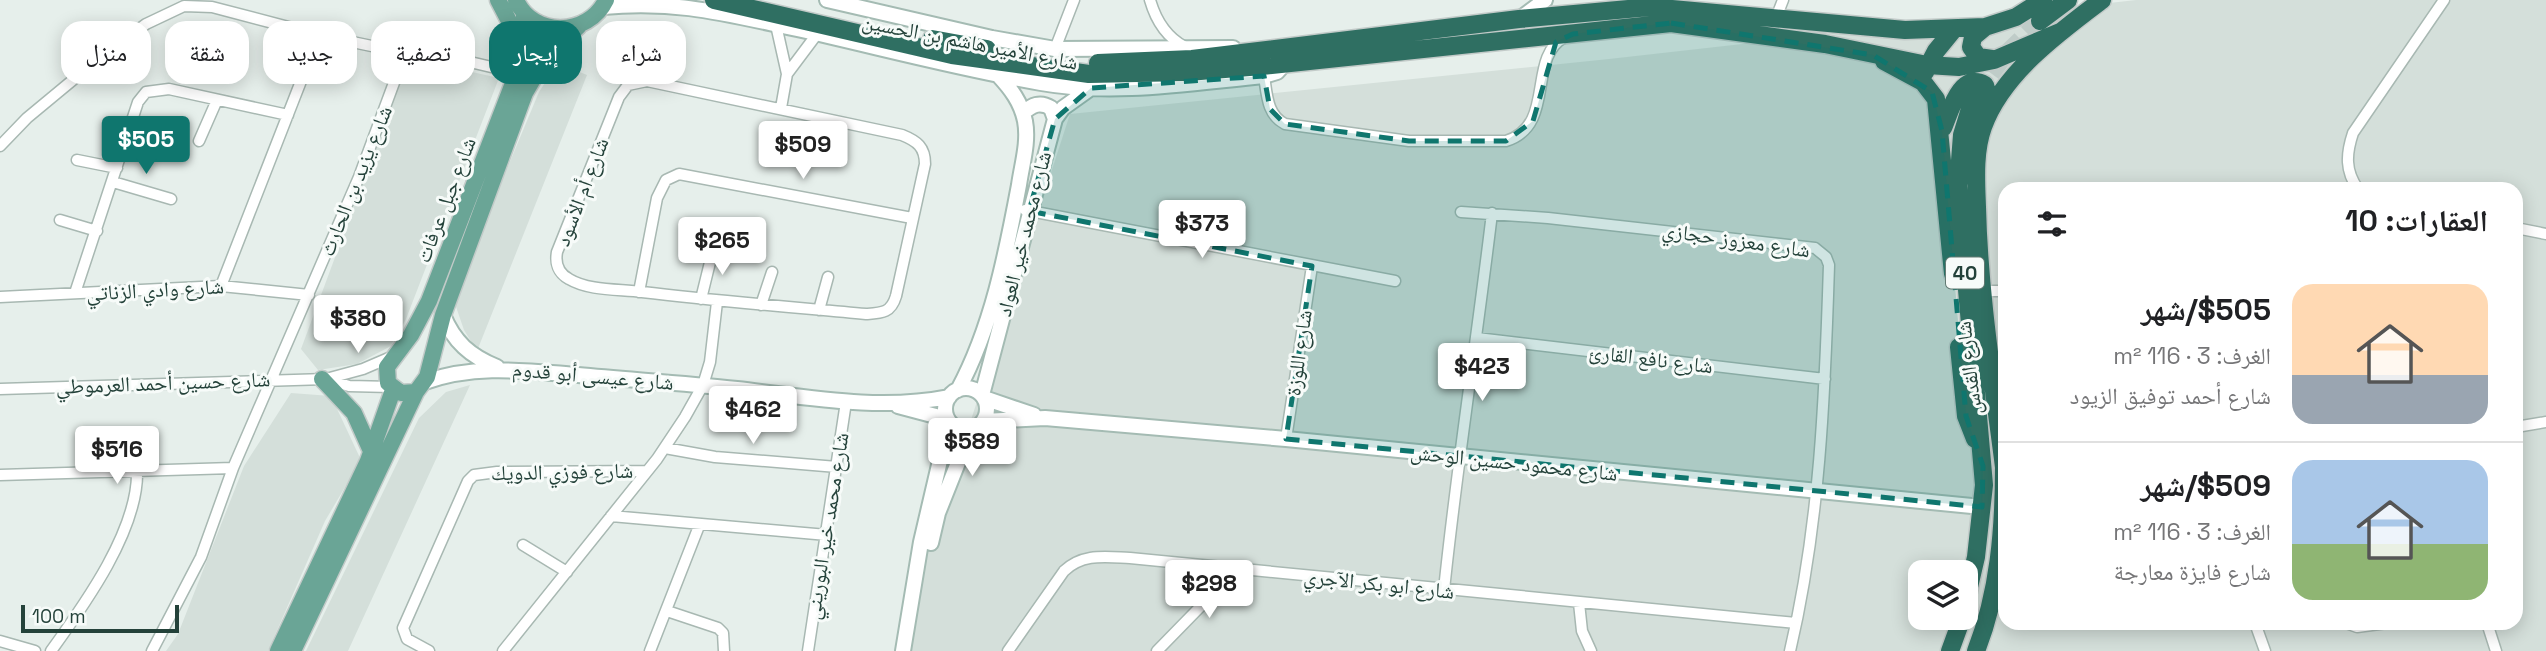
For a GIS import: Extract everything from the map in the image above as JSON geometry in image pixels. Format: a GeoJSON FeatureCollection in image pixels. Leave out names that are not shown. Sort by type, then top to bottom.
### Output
{"type":"FeatureCollection","features":[{"type":"Feature","properties":{"kind":"highway","name":"شارع الأمير هاشم بن الحسين"},"geometry":{"type":"LineString","coordinates":[[768,0],[909,35],[1066,61],[1099,63],[1192,59],[1519,19],[1650,7],[1905,30],[1985,27],[2016,17],[2043,0]]}},
{"type":"Feature","properties":{"kind":"highway"},"geometry":{"type":"LineString","coordinates":[[2040,21],[2067,0]]}},
{"type":"Feature","properties":{"kind":"highway","name":"شارع القدس"},"geometry":{"type":"LineString","coordinates":[[1998,419],[1982,291],[1976,176],[1983,126],[2015,76],[2060,32],[2102,0]]}},
{"type":"Feature","properties":{"kind":"highway","name":"شارع الأمير هاشم بن الحسين"},"geometry":{"type":"LineString","coordinates":[[722,1],[952,55],[1057,72],[1124,74],[1285,63],[1671,23],[1825,44],[1895,58],[1925,74],[1994,60],[2060,32]]}},
{"type":"Feature","properties":{"kind":"highway"},"geometry":{"type":"LineString","coordinates":[[1985,27],[1973,37],[1972,47],[1978,57],[1994,60]]}},
{"type":"Feature","properties":{"kind":"highway"},"geometry":{"type":"LineString","coordinates":[[1925,74],[1954,29]]}},
{"type":"Feature","properties":{"kind":"highway"},"geometry":{"type":"LineString","coordinates":[[1895,58],[1909,55],[1918,47],[1915,37],[1905,30]]}},
{"type":"Feature","properties":{"kind":"highway"},"geometry":{"type":"LineString","coordinates":[[1873,55],[1925,74],[1936,99],[1942,131],[1966,416],[1982,452]]}},
{"type":"Feature","properties":{"kind":"highway"},"geometry":{"type":"LineString","coordinates":[[1942,131],[1962,88],[1976,82],[1985,85],[1987,90],[1983,126]]}},
{"type":"Feature","properties":{"kind":"highway","name":"شارع القدس"},"geometry":{"type":"LineString","coordinates":[[1974,96],[1962,135],[1958,186],[1982,452],[1982,507],[1975,560]]}},
{"type":"Feature","properties":{"kind":"highway","name":"شارع القدس"},"geometry":{"type":"LineString","coordinates":[[1976,651],[1989,618],[1998,559]]}},
{"type":"Feature","properties":{"kind":"highway"},"geometry":{"type":"LineString","coordinates":[[1950,651],[1958,630]]}},
{"type":"Feature","properties":{"kind":"main road"},"geometry":{"type":"LineString","coordinates":[[498,0],[509,21]]}},
{"type":"Feature","properties":{"kind":"main road","name":"شارع جبل عرفات"},"geometry":{"type":"LineString","coordinates":[[582,23],[604,4]]}},
{"type":"Feature","properties":{"kind":"main road"},"geometry":{"type":"LineString","coordinates":[[520,7],[536,21]]}},
{"type":"Feature","properties":{"kind":"main road","name":"شارع جبل عرفات"},"geometry":{"type":"LineString","coordinates":[[278,651],[372,451],[392,389],[387,378],[387,367],[424,314],[512,84]]}},
{"type":"Feature","properties":{"kind":"main road","name":"شارع جبل عرفات"},"geometry":{"type":"LineString","coordinates":[[293,651],[420,387],[443,316],[530,84]]}},
{"type":"Feature","properties":{"kind":"main road"},"geometry":{"type":"LineString","coordinates":[[324,379],[354,413],[372,451]]}},
{"type":"Feature","properties":{"kind":"main road"},"geometry":{"type":"LineString","coordinates":[[392,389],[405,394],[420,387]]}},
{"type":"Feature","properties":{"kind":"street","name":"شارع الأمير هاشم بن الحسين"},"geometry":{"type":"LineString","coordinates":[[827,0],[970,33],[1055,49],[1151,51],[1186,48],[1255,51]]}},
{"type":"Feature","properties":{"kind":"street"},"geometry":{"type":"LineString","coordinates":[[1055,49],[1074,0]]}},
{"type":"Feature","properties":{"kind":"street"},"geometry":{"type":"LineString","coordinates":[[1150,0],[1163,30],[1173,41],[1186,48]]}},
{"type":"Feature","properties":{"kind":"street"},"geometry":{"type":"LineString","coordinates":[[1519,19],[1545,0]]}},
{"type":"Feature","properties":{"kind":"street"},"geometry":{"type":"LineString","coordinates":[[1632,0],[1650,7]]}},
{"type":"Feature","properties":{"kind":"street"},"geometry":{"type":"LineString","coordinates":[[1776,18],[1783,0]]}},
{"type":"Feature","properties":{"kind":"street"},"geometry":{"type":"LineString","coordinates":[[2355,182],[2348,167],[2347,151],[2353,133],[2444,0]]}},
{"type":"Feature","properties":{"kind":"street","name":"شارع الأمير هاشم بن الحسين"},"geometry":{"type":"LineString","coordinates":[[604,4],[644,1],[702,8],[998,75],[1091,88],[1138,88],[1264,76],[1277,72],[1285,63]]}},
{"type":"Feature","properties":{"kind":"street"},"geometry":{"type":"LineString","coordinates":[[0,146],[27,118],[97,60],[146,24],[184,6],[212,7],[266,21]]}},
{"type":"Feature","properties":{"kind":"street"},"geometry":{"type":"LineString","coordinates":[[776,25],[787,74],[781,108]]}},
{"type":"Feature","properties":{"kind":"street"},"geometry":{"type":"LineString","coordinates":[[787,74],[817,34]]}},
{"type":"Feature","properties":{"kind":"street"},"geometry":{"type":"LineString","coordinates":[[1264,76],[1270,109],[1278,120],[1286,124],[1409,141],[1506,141],[1518,137],[1532,121],[1549,55],[1556,42],[1573,34]]}},
{"type":"Feature","properties":{"kind":"street"},"geometry":{"type":"LineString","coordinates":[[1537,38],[1546,44],[1549,55]]}},
{"type":"Feature","properties":{"kind":"street","name":"شارع محمد خير العواد"},"geometry":{"type":"LineString","coordinates":[[983,396],[1022,209],[1025,149],[1023,113],[1013,92],[998,75]]}},
{"type":"Feature","properties":{"kind":"street","name":"شارع أم الأسود"},"geometry":{"type":"LineString","coordinates":[[646,81],[781,108],[902,135],[917,143],[923,150],[925,164],[896,296],[890,309],[882,313],[866,314],[717,302],[571,281],[559,270],[556,261],[622,91],[634,82],[646,81]]}},
{"type":"Feature","properties":{"kind":"street"},"geometry":{"type":"LineString","coordinates":[[221,286],[300,84]]}},
{"type":"Feature","properties":{"kind":"street","name":"شارع يزيد بن الحارث"},"geometry":{"type":"LineString","coordinates":[[152,651],[193,575],[233,468],[274,379],[359,177],[394,84]]}},
{"type":"Feature","properties":{"kind":"street"},"geometry":{"type":"LineString","coordinates":[[1023,113],[1030,107],[1041,104],[1051,108],[1055,118],[1063,108],[1091,88]]}},
{"type":"Feature","properties":{"kind":"street"},"geometry":{"type":"LineString","coordinates":[[75,293],[138,102],[146,92],[169,89],[288,115]]}},
{"type":"Feature","properties":{"kind":"street"},"geometry":{"type":"LineString","coordinates":[[199,141],[217,100]]}},
{"type":"Feature","properties":{"kind":"street","name":"شارع محمد خير العواد"},"geometry":{"type":"LineString","coordinates":[[954,393],[972,363],[1055,118]]}},
{"type":"Feature","properties":{"kind":"street"},"geometry":{"type":"LineString","coordinates":[[77,160],[117,168]]}},
{"type":"Feature","properties":{"kind":"street"},"geometry":{"type":"LineString","coordinates":[[639,292],[657,198],[666,180],[679,174],[912,218]]}},
{"type":"Feature","properties":{"kind":"street"},"geometry":{"type":"LineString","coordinates":[[113,182],[171,199]]}},
{"type":"Feature","properties":{"kind":"street"},"geometry":{"type":"LineString","coordinates":[[1022,209],[1395,281]]}},
{"type":"Feature","properties":{"kind":"street","name":"شارع معزوز حجازي"},"geometry":{"type":"LineString","coordinates":[[1461,212],[1492,213],[1815,248],[1826,257],[1829,265],[1825,379],[1817,493],[1790,651]]}},
{"type":"Feature","properties":{"kind":"street"},"geometry":{"type":"LineString","coordinates":[[1444,590],[1458,457],[1478,338],[1492,213]]}},
{"type":"Feature","properties":{"kind":"street"},"geometry":{"type":"LineString","coordinates":[[60,220],[97,230]]}},
{"type":"Feature","properties":{"kind":"street"},"geometry":{"type":"LineString","coordinates":[[2523,229],[2546,234]]}},
{"type":"Feature","properties":{"kind":"street"},"geometry":{"type":"LineString","coordinates":[[701,299],[714,246]]}},
{"type":"Feature","properties":{"kind":"street","name":"شارع اللوزة"},"geometry":{"type":"LineString","coordinates":[[1286,439],[1312,266]]}},
{"type":"Feature","properties":{"kind":"street"},"geometry":{"type":"LineString","coordinates":[[761,305],[772,272]]}},
{"type":"Feature","properties":{"kind":"street"},"geometry":{"type":"LineString","coordinates":[[819,310],[828,276]]}},
{"type":"Feature","properties":{"kind":"street","name":"شارع وادي الزناتي"},"geometry":{"type":"LineString","coordinates":[[0,297],[221,286],[309,295]]}},
{"type":"Feature","properties":{"kind":"street"},"geometry":{"type":"LineString","coordinates":[[1982,291],[1998,291]]}},
{"type":"Feature","properties":{"kind":"street"},"geometry":{"type":"LineString","coordinates":[[503,651],[665,448],[703,385],[710,362],[717,302]]}},
{"type":"Feature","properties":{"kind":"street","name":"شارع عيسى أبو قدوم"},"geometry":{"type":"LineString","coordinates":[[443,316],[461,346],[480,360],[501,369]]}},
{"type":"Feature","properties":{"kind":"street","name":"شارع نافع القارئ"},"geometry":{"type":"LineString","coordinates":[[1478,338],[1825,379]]}},
{"type":"Feature","properties":{"kind":"street","name":"شارع حسين أحمد العرموطي"},"geometry":{"type":"LineString","coordinates":[[0,389],[324,379],[363,369],[397,354]]}},
{"type":"Feature","properties":{"kind":"street","name":"شارع عيسى أبو قدوم"},"geometry":{"type":"LineString","coordinates":[[420,387],[463,371],[501,369],[703,385],[846,402],[894,404],[954,393]]}},
{"type":"Feature","properties":{"kind":"street","name":"شارع حسين أحمد العرموطي"},"geometry":{"type":"LineString","coordinates":[[324,379],[349,386],[392,389]]}},
{"type":"Feature","properties":{"kind":"street"},"geometry":{"type":"LineString","coordinates":[[903,651],[919,554],[948,420],[946,404],[954,393],[971,389],[983,396],[987,409],[984,421],[971,430],[939,513],[918,594],[910,651]]}},
{"type":"Feature","properties":{"kind":"street","name":"شارع محمود حسين الوحش"},"geometry":{"type":"LineString","coordinates":[[983,396],[1045,418]]}},
{"type":"Feature","properties":{"kind":"street","name":"شارع محمد خير البوريني"},"geometry":{"type":"LineString","coordinates":[[808,651],[846,402]]}},
{"type":"Feature","properties":{"kind":"street","name":"شارع عيسى أبو قدوم"},"geometry":{"type":"LineString","coordinates":[[894,404],[948,420]]}},
{"type":"Feature","properties":{"kind":"street","name":"شارع محمود حسين الوحش"},"geometry":{"type":"LineString","coordinates":[[984,421],[1045,418],[1982,507]]}},
{"type":"Feature","properties":{"kind":"street"},"geometry":{"type":"LineString","coordinates":[[948,420],[963,430],[971,430]]}},
{"type":"Feature","properties":{"kind":"street"},"geometry":{"type":"LineString","coordinates":[[2523,426],[2546,422]]}},
{"type":"Feature","properties":{"kind":"street"},"geometry":{"type":"LineString","coordinates":[[665,448],[715,457],[837,467]]}},
{"type":"Feature","properties":{"kind":"street"},"geometry":{"type":"LineString","coordinates":[[0,475],[233,468]]}},
{"type":"Feature","properties":{"kind":"street"},"geometry":{"type":"LineString","coordinates":[[51,651],[81,607],[125,527],[134,505],[137,470]]}},
{"type":"Feature","properties":{"kind":"street","name":"شارع فوزي الدويك"},"geometry":{"type":"LineString","coordinates":[[429,651],[407,639],[404,622],[452,513],[468,481],[474,475],[497,472],[647,471]]}},
{"type":"Feature","properties":{"kind":"street"},"geometry":{"type":"LineString","coordinates":[[611,516],[699,526],[827,535]]}},
{"type":"Feature","properties":{"kind":"street"},"geometry":{"type":"LineString","coordinates":[[650,651],[699,526]]}},
{"type":"Feature","properties":{"kind":"street"},"geometry":{"type":"LineString","coordinates":[[523,545],[566,572]]}},
{"type":"Feature","properties":{"kind":"street","name":"شارع ابو بكر الآجري"},"geometry":{"type":"LineString","coordinates":[[1008,651],[1063,571],[1083,558],[1130,558],[1796,623]]}},
{"type":"Feature","properties":{"kind":"street"},"geometry":{"type":"LineString","coordinates":[[1157,651],[1238,568]]}},
{"type":"Feature","properties":{"kind":"street"},"geometry":{"type":"LineString","coordinates":[[1579,603],[1582,631],[1591,651]]}},
{"type":"Feature","properties":{"kind":"street"},"geometry":{"type":"LineString","coordinates":[[667,611],[718,628],[723,633],[724,651]]}},
{"type":"Feature","properties":{"kind":"street"},"geometry":{"type":"LineString","coordinates":[[1985,651],[1989,618]]}},
{"type":"Feature","properties":{"kind":"street"},"geometry":{"type":"LineString","coordinates":[[2258,630],[2265,651]]}},
{"type":"Feature","properties":{"kind":"street"},"geometry":{"type":"LineString","coordinates":[[2489,630],[2496,651]]}},
{"type":"Feature","properties":{"kind":"street"},"geometry":{"type":"LineString","coordinates":[[0,642],[35,651]]}},
{"type":"Feature","properties":{"kind":"highlighted area"},"geometry":{"type":"Polygon","coordinates":[[[1671,23],[1873,55],[1932,92],[1942,131],[1966,416],[1983,466],[1982,507],[1286,439],[1312,266],[1029,211],[1055,119],[1091,88],[1264,76],[1270,109],[1285,124],[1409,141],[1506,141],[1533,121],[1556,42],[1573,34],[1671,23]]]}},
{"type":"Feature","properties":{"kind":"shaded area"},"geometry":{"type":"Polygon","coordinates":[[[2136,0],[2546,0],[2546,651],[909,651],[914,596],[1070,114],[1609,59],[2136,0]]]}},
{"type":"Feature","properties":{"kind":"shaded area"},"geometry":{"type":"Polygon","coordinates":[[[475,73],[489,76],[489,84],[497,84],[406,319],[391,346],[357,364],[318,370],[301,349],[399,84],[475,84],[475,73]]]}},
{"type":"Feature","properties":{"kind":"shaded area"},"geometry":{"type":"Polygon","coordinates":[[[582,73],[587,75],[477,351],[464,330],[453,298],[544,84],[582,84],[582,73]]]}},
{"type":"Feature","properties":{"kind":"shaded area"},"geometry":{"type":"Polygon","coordinates":[[[470,385],[348,651],[306,651],[419,418],[446,392],[470,385]]]}},
{"type":"Feature","properties":{"kind":"shaded area"},"geometry":{"type":"Polygon","coordinates":[[[291,393],[331,396],[361,460],[325,521],[268,651],[166,651],[178,634],[244,466],[291,393]]]}},
{"type":"Feature","properties":{"kind":"tunnel"},"geometry":{"type":"LineString","coordinates":[[1975,95],[2005,55],[2040,21]]}}]}
